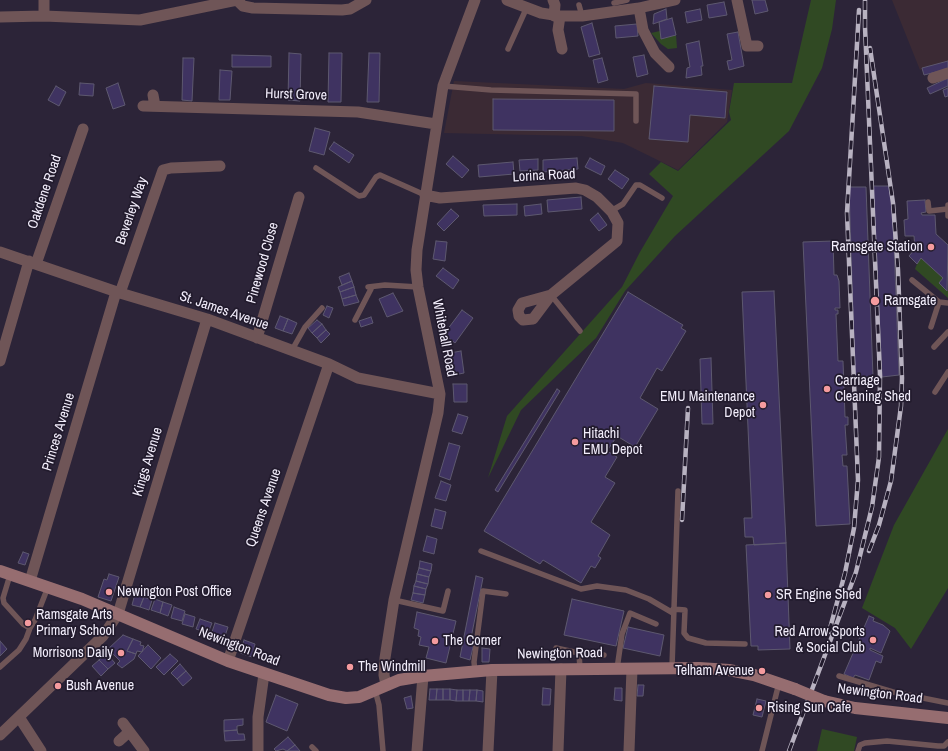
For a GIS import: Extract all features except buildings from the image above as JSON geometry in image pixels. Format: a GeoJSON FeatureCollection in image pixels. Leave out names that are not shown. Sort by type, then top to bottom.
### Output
{"type":"FeatureCollection","features":[{"type":"Feature","properties":{"kind":"main road","name":"Newington Road"},"geometry":{"type":"LineString","coordinates":[[5,573],[48,587],[118,614],[228,661],[329,695],[346,698],[359,697],[381,687],[423,676],[475,671],[672,667],[729,670],[779,683],[824,701],[855,708],[948,718]]}},
{"type":"Feature","properties":{"kind":"street"},"geometry":{"type":"LineString","coordinates":[[44,0],[44,16]]}},
{"type":"Feature","properties":{"kind":"street"},"geometry":{"type":"LineString","coordinates":[[0,17],[44,16],[140,20],[237,0],[243,6],[253,8],[342,10],[350,9],[366,0]]}},
{"type":"Feature","properties":{"kind":"street","name":"Whitehall Road"},"geometry":{"type":"LineString","coordinates":[[381,687],[394,600],[438,412],[440,394],[418,287],[416,270],[417,250],[443,86],[475,0]]}},
{"type":"Feature","properties":{"kind":"street"},"geometry":{"type":"LineString","coordinates":[[507,0],[557,16],[631,4],[675,0]]}},
{"type":"Feature","properties":{"kind":"street"},"geometry":{"type":"LineString","coordinates":[[553,0],[562,49]]}},
{"type":"Feature","properties":{"kind":"street"},"geometry":{"type":"LineString","coordinates":[[737,0],[747,46],[758,46]]}},
{"type":"Feature","properties":{"kind":"street"},"geometry":{"type":"LineString","coordinates":[[631,4],[655,53],[669,67]]}},
{"type":"Feature","properties":{"kind":"street"},"geometry":{"type":"LineString","coordinates":[[934,78],[948,73]]}},
{"type":"Feature","properties":{"kind":"street","name":"Hurst Grove"},"geometry":{"type":"LineString","coordinates":[[143,106],[154,100],[358,112],[436,124]]}},
{"type":"Feature","properties":{"kind":"street","name":"Oakdene Road"},"geometry":{"type":"LineString","coordinates":[[0,361],[32,263],[83,130]]}},
{"type":"Feature","properties":{"kind":"street","name":"Beverley Way"},"geometry":{"type":"LineString","coordinates":[[118,293],[163,170],[171,168],[220,166]]}},
{"type":"Feature","properties":{"kind":"street","name":"Lorina Road"},"geometry":{"type":"LineString","coordinates":[[425,195],[440,198],[576,188],[586,190],[597,197],[610,211],[618,223],[617,241],[551,295]]}},
{"type":"Feature","properties":{"kind":"street","name":"Pinewood Close"},"geometry":{"type":"LineString","coordinates":[[257,338],[298,197]]}},
{"type":"Feature","properties":{"kind":"street","name":"St. James Avenue"},"geometry":{"type":"LineString","coordinates":[[0,252],[118,293],[207,319],[329,364],[358,378],[440,394]]}},
{"type":"Feature","properties":{"kind":"street","name":"Princes Avenue"},"geometry":{"type":"LineString","coordinates":[[30,581],[118,293]]}},
{"type":"Feature","properties":{"kind":"street","name":"Kings Avenue"},"geometry":{"type":"LineString","coordinates":[[118,614],[207,319]]}},
{"type":"Feature","properties":{"kind":"street","name":"Queens Avenue"},"geometry":{"type":"LineString","coordinates":[[228,661],[329,364]]}},
{"type":"Feature","properties":{"kind":"street"},"geometry":{"type":"LineString","coordinates":[[0,735],[103,636],[118,614]]}},
{"type":"Feature","properties":{"kind":"street"},"geometry":{"type":"LineString","coordinates":[[558,751],[561,669]]}},
{"type":"Feature","properties":{"kind":"street"},"geometry":{"type":"LineString","coordinates":[[629,751],[632,669]]}},
{"type":"Feature","properties":{"kind":"street"},"geometry":{"type":"LineString","coordinates":[[488,751],[492,670]]}},
{"type":"Feature","properties":{"kind":"street"},"geometry":{"type":"LineString","coordinates":[[258,751],[258,717],[264,674]]}},
{"type":"Feature","properties":{"kind":"street"},"geometry":{"type":"LineString","coordinates":[[417,751],[423,676]]}},
{"type":"Feature","properties":{"kind":"street"},"geometry":{"type":"LineString","coordinates":[[19,716],[41,751]]}},
{"type":"Feature","properties":{"kind":"street"},"geometry":{"type":"LineString","coordinates":[[119,740],[126,728],[144,751]]}},
{"type":"Feature","properties":{"kind":"lane"},"geometry":{"type":"LineString","coordinates":[[614,3],[631,4]]}},
{"type":"Feature","properties":{"kind":"lane"},"geometry":{"type":"LineString","coordinates":[[508,49],[527,7]]}},
{"type":"Feature","properties":{"kind":"lane"},"geometry":{"type":"LineString","coordinates":[[443,86],[491,90],[636,94],[636,121]]}},
{"type":"Feature","properties":{"kind":"lane"},"geometry":{"type":"LineString","coordinates":[[316,168],[359,196],[364,195],[376,177],[380,175],[425,195]]}},
{"type":"Feature","properties":{"kind":"lane"},"geometry":{"type":"LineString","coordinates":[[610,211],[623,204],[636,185],[640,185],[662,198]]}},
{"type":"Feature","properties":{"kind":"lane"},"geometry":{"type":"LineString","coordinates":[[928,202],[929,211],[948,209]]}},
{"type":"Feature","properties":{"kind":"lane"},"geometry":{"type":"LineString","coordinates":[[948,205],[948,216]]}},
{"type":"Feature","properties":{"kind":"lane"},"geometry":{"type":"LineString","coordinates":[[912,280],[939,302],[948,303]]}},
{"type":"Feature","properties":{"kind":"lane"},"geometry":{"type":"LineString","coordinates":[[355,320],[370,287],[418,287]]}},
{"type":"Feature","properties":{"kind":"lane"},"geometry":{"type":"LineString","coordinates":[[551,295],[580,331]]}},
{"type":"Feature","properties":{"kind":"lane"},"geometry":{"type":"LineString","coordinates":[[931,327],[939,302]]}},
{"type":"Feature","properties":{"kind":"lane"},"geometry":{"type":"LineString","coordinates":[[292,350],[305,327],[322,308]]}},
{"type":"Feature","properties":{"kind":"lane"},"geometry":{"type":"LineString","coordinates":[[934,347],[948,332]]}},
{"type":"Feature","properties":{"kind":"lane"},"geometry":{"type":"LineString","coordinates":[[936,392],[948,372]]}},
{"type":"Feature","properties":{"kind":"lane"},"geometry":{"type":"LineString","coordinates":[[672,667],[678,491]]}},
{"type":"Feature","properties":{"kind":"lane"},"geometry":{"type":"LineString","coordinates":[[481,551],[581,589],[597,586],[626,590],[673,611],[685,610],[684,633],[688,638],[706,643],[745,644]]}},
{"type":"Feature","properties":{"kind":"lane"},"geometry":{"type":"LineString","coordinates":[[5,573],[4,602],[23,624],[30,628]]}},
{"type":"Feature","properties":{"kind":"lane"},"geometry":{"type":"LineString","coordinates":[[0,667],[19,650],[26,639],[48,587]]}},
{"type":"Feature","properties":{"kind":"lane"},"geometry":{"type":"LineString","coordinates":[[475,671],[474,662],[483,590],[506,594]]}},
{"type":"Feature","properties":{"kind":"lane"},"geometry":{"type":"LineString","coordinates":[[394,600],[443,611],[448,591]]}},
{"type":"Feature","properties":{"kind":"lane"},"geometry":{"type":"LineString","coordinates":[[617,669],[622,634],[630,613],[656,624]]}},
{"type":"Feature","properties":{"kind":"lane"},"geometry":{"type":"LineString","coordinates":[[556,648],[579,653],[604,655]]}},
{"type":"Feature","properties":{"kind":"lane"},"geometry":{"type":"LineString","coordinates":[[579,653],[580,669]]}},
{"type":"Feature","properties":{"kind":"lane"},"geometry":{"type":"LineString","coordinates":[[839,676],[893,692],[948,703]]}},
{"type":"Feature","properties":{"kind":"lane"},"geometry":{"type":"LineString","coordinates":[[762,751],[779,683]]}},
{"type":"Feature","properties":{"kind":"lane"},"geometry":{"type":"LineString","coordinates":[[381,687],[379,705],[383,751]]}},
{"type":"Feature","properties":{"kind":"lane"},"geometry":{"type":"LineString","coordinates":[[858,751],[860,745],[865,743],[887,742],[944,746],[948,742]]}},
{"type":"Feature","properties":{"kind":"shaded area"},"geometry":{"type":"Polygon","coordinates":[[[892,0],[948,0],[948,62],[920,70],[892,0]]]}},
{"type":"Feature","properties":{"kind":"shaded area"},"geometry":{"type":"Polygon","coordinates":[[[454,81],[624,89],[646,83],[732,90],[727,122],[678,170],[623,143],[582,136],[444,133],[454,81]]]}},
{"type":"Feature","properties":{"kind":"green space"},"geometry":{"type":"Polygon","coordinates":[[[811,0],[836,0],[832,29],[822,68],[789,131],[675,236],[625,291],[596,338],[521,410],[488,478],[507,416],[622,287],[640,252],[673,196],[649,174],[661,162],[678,171],[731,120],[729,112],[734,83],[792,83],[811,0]]]}},
{"type":"Feature","properties":{"kind":"green space"},"geometry":{"type":"Polygon","coordinates":[[[660,31],[662,39],[676,35],[677,48],[668,49],[651,33],[660,31]]]}},
{"type":"Feature","properties":{"kind":"green space"},"geometry":{"type":"Polygon","coordinates":[[[921,258],[943,278],[939,283],[947,291],[948,290],[948,298],[915,269],[921,258]]]}},
{"type":"Feature","properties":{"kind":"green space"},"geometry":{"type":"Polygon","coordinates":[[[948,429],[948,588],[911,649],[895,628],[862,608],[894,525],[948,429]]]}},
{"type":"Feature","properties":{"kind":"green space"},"geometry":{"type":"Polygon","coordinates":[[[822,729],[857,737],[854,751],[817,751],[822,729]]]}},
{"type":"Feature","properties":{"kind":"railway"},"geometry":{"type":"LineString","coordinates":[[789,751],[856,572],[872,507],[879,457],[880,376],[865,0]]}},
{"type":"Feature","properties":{"kind":"railway"},"geometry":{"type":"LineString","coordinates":[[829,632],[845,573],[854,528],[858,480],[847,213],[859,10]]}},
{"type":"Feature","properties":{"kind":"railway"},"geometry":{"type":"LineString","coordinates":[[869,551],[879,525],[891,481],[901,406],[902,378],[898,270],[893,203],[870,48]]}},
{"type":"Feature","properties":{"kind":"railway"},"geometry":{"type":"LineString","coordinates":[[682,520],[688,408]]}},
{"type":"Feature","properties":{"kind":"place","name":"Ramsgate Station"},"geometry":{"type":"Point","coordinates":[931,247]}},
{"type":"Feature","properties":{"kind":"place","name":"Ramsgate"},"geometry":{"type":"Point","coordinates":[875,301]}},
{"type":"Feature","properties":{"kind":"place","name":"Carriage Cleaning Shed"},"geometry":{"type":"Point","coordinates":[827,389]}},
{"type":"Feature","properties":{"kind":"place","name":"EMU Maintenance Depot"},"geometry":{"type":"Point","coordinates":[763,405]}},
{"type":"Feature","properties":{"kind":"place","name":"Hitachi EMU Depot"},"geometry":{"type":"Point","coordinates":[575,442]}},
{"type":"Feature","properties":{"kind":"place","name":"Newington Post Office"},"geometry":{"type":"Point","coordinates":[109,592]}},
{"type":"Feature","properties":{"kind":"place","name":"SR Engine Shed"},"geometry":{"type":"Point","coordinates":[768,595]}},
{"type":"Feature","properties":{"kind":"place","name":"Ramsgate Arts Primary School"},"geometry":{"type":"Point","coordinates":[28,623]}},
{"type":"Feature","properties":{"kind":"place","name":"Red Arrow Sports & Social Club"},"geometry":{"type":"Point","coordinates":[873,640]}},
{"type":"Feature","properties":{"kind":"place","name":"The Corner"},"geometry":{"type":"Point","coordinates":[435,641]}},
{"type":"Feature","properties":{"kind":"place","name":"Morrisons Daily"},"geometry":{"type":"Point","coordinates":[121,653]}},
{"type":"Feature","properties":{"kind":"place","name":"The Windmill"},"geometry":{"type":"Point","coordinates":[350,667]}},
{"type":"Feature","properties":{"kind":"place","name":"Telham Avenue"},"geometry":{"type":"Point","coordinates":[762,671]}},
{"type":"Feature","properties":{"kind":"place","name":"Bush Avenue"},"geometry":{"type":"Point","coordinates":[58,686]}},
{"type":"Feature","properties":{"kind":"place","name":"Rising Sun Cafe"},"geometry":{"type":"Point","coordinates":[759,708]}}]}
